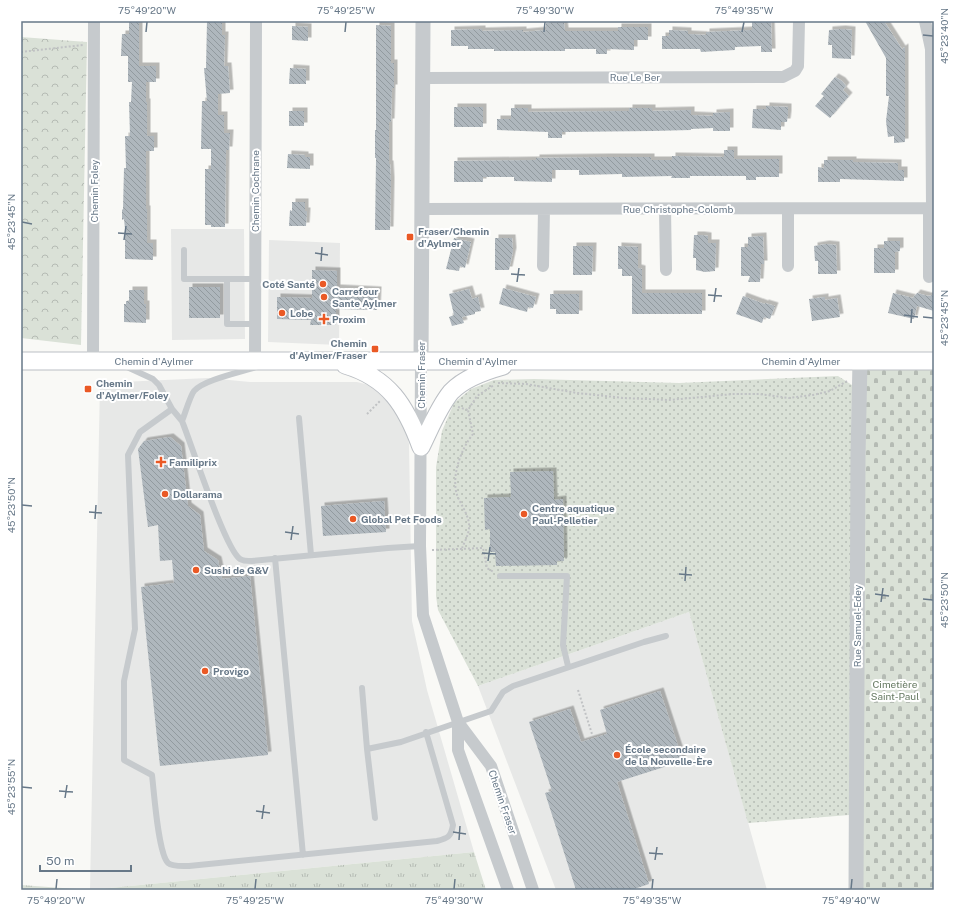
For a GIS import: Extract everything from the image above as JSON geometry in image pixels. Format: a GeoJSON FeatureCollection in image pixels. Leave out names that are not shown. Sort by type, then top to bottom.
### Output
{"type":"FeatureCollection","features":[{"type":"Feature","properties":{"kind":"main road","name":"Chemin d'Aylmer"},"geometry":{"type":"LineString","coordinates":[[21,361],[934,361]]}},
{"type":"Feature","properties":{"kind":"main road"},"geometry":{"type":"LineString","coordinates":[[331,361],[357,369],[382,382],[391,391],[407,413],[421,447]]}},
{"type":"Feature","properties":{"kind":"main road"},"geometry":{"type":"LineString","coordinates":[[421,447],[438,413],[452,392],[461,384],[472,377],[489,370],[520,361]]}},
{"type":"Feature","properties":{"kind":"street","name":"Chemin Foley"},"geometry":{"type":"LineString","coordinates":[[93,361],[94,21]]}},
{"type":"Feature","properties":{"kind":"street","name":"Chemin Cochrane"},"geometry":{"type":"LineString","coordinates":[[254,361],[256,21]]}},
{"type":"Feature","properties":{"kind":"street","name":"Chemin Fraser"},"geometry":{"type":"LineString","coordinates":[[423,21],[421,361],[422,602],[425,621],[458,722],[458,750],[508,890]]}},
{"type":"Feature","properties":{"kind":"street","name":"Rue Le Ber"},"geometry":{"type":"LineString","coordinates":[[423,78],[784,77],[795,71],[798,66],[799,21]]}},
{"type":"Feature","properties":{"kind":"street"},"geometry":{"type":"LineString","coordinates":[[925,21],[932,56],[932,208],[929,277]]}},
{"type":"Feature","properties":{"kind":"street","name":"Rue Christophe-Colomb"},"geometry":{"type":"LineString","coordinates":[[422,209],[932,208]]}},
{"type":"Feature","properties":{"kind":"street"},"geometry":{"type":"LineString","coordinates":[[543,266],[544,209]]}},
{"type":"Feature","properties":{"kind":"street"},"geometry":{"type":"LineString","coordinates":[[665,209],[666,270]]}},
{"type":"Feature","properties":{"kind":"street"},"geometry":{"type":"LineString","coordinates":[[788,209],[788,266]]}},
{"type":"Feature","properties":{"kind":"street","name":"Rue Samuel-Edey"},"geometry":{"type":"LineString","coordinates":[[856,890],[858,464],[860,361]]}},
{"type":"Feature","properties":{"kind":"street","name":"Chemin Fraser"},"geometry":{"type":"LineString","coordinates":[[458,722],[491,766],[533,890]]}},
{"type":"Feature","properties":{"kind":"lane"},"geometry":{"type":"LineString","coordinates":[[184,250],[184,279],[255,279]]}},
{"type":"Feature","properties":{"kind":"lane"},"geometry":{"type":"LineString","coordinates":[[227,279],[227,324],[255,324]]}},
{"type":"Feature","properties":{"kind":"lane"},"geometry":{"type":"LineString","coordinates":[[111,361],[153,379],[159,385],[172,409],[182,420],[222,530],[235,555],[241,560],[252,561],[311,554],[388,548],[421,549]]}},
{"type":"Feature","properties":{"kind":"lane"},"geometry":{"type":"LineString","coordinates":[[182,420],[191,397],[198,387],[212,381],[275,361]]}},
{"type":"Feature","properties":{"kind":"lane"},"geometry":{"type":"LineString","coordinates":[[172,409],[140,432],[128,455],[135,630],[124,681],[124,760],[152,775],[161,844],[164,857],[169,864],[176,866],[189,866],[447,839],[452,833],[453,825],[426,732]]}},
{"type":"Feature","properties":{"kind":"lane"},"geometry":{"type":"LineString","coordinates":[[299,418],[311,554]]}},
{"type":"Feature","properties":{"kind":"lane"},"geometry":{"type":"LineString","coordinates":[[275,558],[303,855]]}},
{"type":"Feature","properties":{"kind":"lane"},"geometry":{"type":"LineString","coordinates":[[500,576],[567,576],[562,645],[568,666]]}},
{"type":"Feature","properties":{"kind":"lane"},"geometry":{"type":"LineString","coordinates":[[367,749],[401,742],[426,732],[491,711],[504,692],[513,686],[568,666],[666,636]]}},
{"type":"Feature","properties":{"kind":"lane"},"geometry":{"type":"LineString","coordinates":[[362,688],[375,818]]}},
{"type":"Feature","properties":{"kind":"path"},"geometry":{"type":"LineString","coordinates":[[21,52],[94,44]]}},
{"type":"Feature","properties":{"kind":"path"},"geometry":{"type":"LineString","coordinates":[[462,548],[469,525],[457,494],[456,485],[458,463],[468,441],[473,434],[468,410],[477,396],[497,383],[526,384],[576,394],[669,400],[734,394],[759,394],[789,398],[830,391],[849,379]]}},
{"type":"Feature","properties":{"kind":"path"},"geometry":{"type":"LineString","coordinates":[[367,414],[384,398]]}},
{"type":"Feature","properties":{"kind":"path"},"geometry":{"type":"LineString","coordinates":[[456,406],[468,410]]}},
{"type":"Feature","properties":{"kind":"path"},"geometry":{"type":"LineString","coordinates":[[421,549],[483,548],[487,568],[500,576]]}},
{"type":"Feature","properties":{"kind":"path"},"geometry":{"type":"LineString","coordinates":[[578,690],[592,734]]}},
{"type":"Feature","properties":{"kind":"shaded area"},"geometry":{"type":"Polygon","coordinates":[[[171,229],[244,229],[245,339],[172,340],[171,229]]]}},
{"type":"Feature","properties":{"kind":"shaded area"},"geometry":{"type":"Polygon","coordinates":[[[269,240],[340,243],[339,345],[268,342],[269,240]]]}},
{"type":"Feature","properties":{"kind":"shaded area"},"geometry":{"type":"Polygon","coordinates":[[[208,378],[250,382],[357,382],[369,385],[392,403],[405,424],[409,444],[412,621],[427,690],[474,852],[90,890],[100,383],[208,378]]]}},
{"type":"Feature","properties":{"kind":"shaded area","name":"École secondaire de la Nouvelle-Ère"},"geometry":{"type":"Polygon","coordinates":[[[689,612],[767,890],[556,890],[478,686],[689,612]]]}},
{"type":"Feature","properties":{"kind":"green space"},"geometry":{"type":"Polygon","coordinates":[[[21,37],[87,42],[81,345],[21,338],[21,37]]]}},
{"type":"Feature","properties":{"kind":"green space","name":"Cimetière Saint-Paul"},"geometry":{"type":"Polygon","coordinates":[[[860,361],[934,361],[934,890],[856,890],[860,361]]]}},
{"type":"Feature","properties":{"kind":"green space"},"geometry":{"type":"Polygon","coordinates":[[[838,376],[852,385],[849,815],[748,823],[689,612],[478,686],[438,610],[436,596],[436,467],[442,431],[454,403],[471,389],[494,380],[534,379],[679,383],[838,376]]]}},
{"type":"Feature","properties":{"kind":"green space"},"geometry":{"type":"Polygon","coordinates":[[[474,852],[486,890],[90,890],[474,852]]]}},
{"type":"Feature","properties":{"kind":"green space"},"geometry":{"type":"Polygon","coordinates":[[[21,885],[90,890],[21,890],[21,885]]]}},
{"type":"Feature","properties":{"kind":"building"},"geometry":{"type":"Polygon","coordinates":[[[129,21],[139,21],[139,66],[156,66],[156,82],[146,82],[147,136],[154,136],[154,151],[146,151],[147,243],[153,243],[153,260],[125,259],[125,229],[124,219],[122,220],[122,210],[124,168],[126,168],[125,136],[130,136],[129,102],[131,102],[132,82],[128,82],[128,56],[121,56],[122,34],[129,34],[129,21]]]}},
{"type":"Feature","properties":{"kind":"building"},"geometry":{"type":"Polygon","coordinates":[[[207,21],[222,21],[222,35],[225,35],[224,66],[228,66],[230,93],[218,94],[218,115],[224,115],[224,133],[230,133],[229,150],[226,150],[225,227],[211,227],[211,225],[205,225],[205,169],[211,169],[211,149],[201,149],[202,101],[207,101],[204,68],[206,68],[207,21]]]}},
{"type":"Feature","properties":{"kind":"building"},"geometry":{"type":"Polygon","coordinates":[[[752,21],[771,21],[772,52],[761,52],[761,46],[735,47],[735,50],[701,52],[700,49],[662,49],[662,36],[669,36],[669,30],[688,31],[688,34],[706,35],[706,32],[752,30],[752,21]]]}},
{"type":"Feature","properties":{"kind":"building"},"geometry":{"type":"Polygon","coordinates":[[[865,21],[884,21],[902,49],[905,47],[905,142],[894,143],[894,136],[888,137],[886,121],[889,96],[886,96],[886,58],[865,21]]]}},
{"type":"Feature","properties":{"kind":"building"},"geometry":{"type":"Polygon","coordinates":[[[546,23],[564,23],[565,31],[618,31],[618,27],[648,27],[648,40],[634,40],[634,50],[607,49],[607,54],[596,54],[596,49],[565,49],[565,51],[494,51],[494,49],[468,49],[468,46],[451,46],[451,30],[523,30],[523,32],[546,30],[546,23]]]}},
{"type":"Feature","properties":{"kind":"building"},"geometry":{"type":"Polygon","coordinates":[[[376,25],[391,26],[391,63],[394,63],[394,88],[392,88],[391,122],[389,122],[389,164],[391,181],[390,230],[375,230],[376,25]]]}},
{"type":"Feature","properties":{"kind":"building"},"geometry":{"type":"Polygon","coordinates":[[[292,26],[308,27],[308,41],[292,40],[292,26]]]}},
{"type":"Feature","properties":{"kind":"building"},"geometry":{"type":"Polygon","coordinates":[[[829,30],[852,30],[851,59],[832,58],[832,45],[828,45],[829,30]]]}},
{"type":"Feature","properties":{"kind":"building"},"geometry":{"type":"Polygon","coordinates":[[[290,68],[306,69],[306,84],[289,84],[290,68]]]}},
{"type":"Feature","properties":{"kind":"building"},"geometry":{"type":"Polygon","coordinates":[[[835,77],[842,81],[846,86],[843,90],[849,96],[830,118],[815,106],[824,96],[821,94],[835,77]]]}},
{"type":"Feature","properties":{"kind":"building"},"geometry":{"type":"Polygon","coordinates":[[[766,106],[788,107],[787,122],[781,122],[781,130],[752,128],[753,109],[766,109],[766,106]]]}},
{"type":"Feature","properties":{"kind":"building"},"geometry":{"type":"Polygon","coordinates":[[[454,107],[483,107],[483,127],[454,127],[454,107]]]}},
{"type":"Feature","properties":{"kind":"building"},"geometry":{"type":"Polygon","coordinates":[[[511,108],[528,108],[528,112],[629,111],[629,108],[652,108],[652,111],[691,110],[691,115],[713,116],[713,113],[730,112],[730,131],[713,131],[713,128],[691,130],[562,132],[562,138],[548,138],[548,132],[497,130],[497,119],[511,119],[511,108]]]}},
{"type":"Feature","properties":{"kind":"building"},"geometry":{"type":"Polygon","coordinates":[[[289,111],[304,111],[304,126],[289,126],[289,111]]]}},
{"type":"Feature","properties":{"kind":"building"},"geometry":{"type":"Polygon","coordinates":[[[724,150],[734,150],[734,159],[779,159],[779,177],[756,177],[756,180],[746,180],[746,176],[690,176],[690,178],[671,178],[672,176],[622,177],[622,174],[579,175],[579,170],[552,170],[552,182],[514,181],[514,177],[483,177],[483,182],[454,182],[454,161],[608,157],[651,157],[651,160],[672,160],[672,156],[724,157],[724,150]]]}},
{"type":"Feature","properties":{"kind":"building"},"geometry":{"type":"Polygon","coordinates":[[[288,154],[305,155],[305,157],[310,157],[310,169],[287,168],[288,154]]]}},
{"type":"Feature","properties":{"kind":"building"},"geometry":{"type":"Polygon","coordinates":[[[824,160],[898,163],[898,170],[904,170],[904,181],[840,179],[840,182],[818,182],[818,167],[824,168],[824,160]]]}},
{"type":"Feature","properties":{"kind":"building"},"geometry":{"type":"Polygon","coordinates":[[[292,202],[305,202],[305,211],[307,211],[306,226],[289,226],[292,202]]]}},
{"type":"Feature","properties":{"kind":"building"},"geometry":{"type":"Polygon","coordinates":[[[694,235],[708,236],[708,243],[716,243],[715,271],[705,272],[696,270],[696,258],[693,258],[694,235]]]}},
{"type":"Feature","properties":{"kind":"building"},"geometry":{"type":"Polygon","coordinates":[[[763,236],[764,264],[761,264],[760,282],[748,282],[750,276],[741,276],[741,247],[748,247],[748,237],[763,236]]]}},
{"type":"Feature","properties":{"kind":"building"},"geometry":{"type":"Polygon","coordinates":[[[454,238],[471,242],[465,268],[460,266],[459,271],[446,269],[454,238]]]}},
{"type":"Feature","properties":{"kind":"building"},"geometry":{"type":"Polygon","coordinates":[[[495,238],[512,238],[513,251],[509,270],[495,270],[495,238]]]}},
{"type":"Feature","properties":{"kind":"building"},"geometry":{"type":"Polygon","coordinates":[[[884,241],[900,241],[900,251],[895,252],[895,273],[874,273],[874,248],[884,248],[884,241]]]}},
{"type":"Feature","properties":{"kind":"building"},"geometry":{"type":"Polygon","coordinates":[[[826,244],[836,245],[837,274],[818,274],[818,261],[815,261],[814,246],[826,244]]]}},
{"type":"Feature","properties":{"kind":"building"},"geometry":{"type":"Polygon","coordinates":[[[573,246],[593,246],[592,275],[573,275],[573,246]]]}},
{"type":"Feature","properties":{"kind":"building"},"geometry":{"type":"Polygon","coordinates":[[[618,246],[638,247],[638,268],[642,269],[642,293],[702,293],[702,314],[632,314],[632,276],[622,276],[622,269],[618,269],[618,246]]]}},
{"type":"Feature","properties":{"kind":"building","name":"Carrefour Sante Aylmer"},"geometry":{"type":"Polygon","coordinates":[[[312,270],[337,271],[337,288],[378,290],[377,310],[336,309],[336,325],[310,325],[311,320],[277,319],[277,297],[312,298],[312,270]]]}},
{"type":"Feature","properties":{"kind":"building"},"geometry":{"type":"Polygon","coordinates":[[[189,287],[220,287],[220,318],[189,318],[189,287]]]}},
{"type":"Feature","properties":{"kind":"building"},"geometry":{"type":"Polygon","coordinates":[[[503,288],[536,297],[533,308],[528,307],[527,312],[499,304],[503,288]]]}},
{"type":"Feature","properties":{"kind":"building"},"geometry":{"type":"Polygon","coordinates":[[[469,289],[472,299],[478,297],[481,311],[462,317],[464,323],[452,326],[449,317],[454,315],[449,294],[469,289]]]}},
{"type":"Feature","properties":{"kind":"building"},"geometry":{"type":"Polygon","coordinates":[[[129,290],[144,290],[146,323],[124,322],[124,304],[126,304],[126,301],[129,301],[129,290]]]}},
{"type":"Feature","properties":{"kind":"building"},"geometry":{"type":"Polygon","coordinates":[[[893,293],[913,298],[917,293],[928,296],[934,295],[934,311],[917,306],[914,319],[888,313],[893,293]]]}},
{"type":"Feature","properties":{"kind":"building"},"geometry":{"type":"Polygon","coordinates":[[[550,294],[579,294],[579,314],[556,314],[556,309],[550,309],[550,294]]]}},
{"type":"Feature","properties":{"kind":"building"},"geometry":{"type":"Polygon","coordinates":[[[743,296],[775,306],[770,319],[764,317],[762,323],[736,314],[743,296]]]}},
{"type":"Feature","properties":{"kind":"building"},"geometry":{"type":"Polygon","coordinates":[[[825,297],[825,300],[837,298],[840,317],[812,321],[809,299],[825,297]]]}},
{"type":"Feature","properties":{"kind":"building","name":"Provigo"},"geometry":{"type":"Polygon","coordinates":[[[170,437],[181,446],[188,506],[200,515],[204,551],[218,560],[222,579],[250,576],[268,755],[160,766],[141,587],[174,583],[172,560],[160,561],[158,525],[148,527],[138,449],[144,441],[170,437]]]}},
{"type":"Feature","properties":{"kind":"building","name":"Centre aquatique Paul-Pelletier"},"geometry":{"type":"Polygon","coordinates":[[[553,471],[554,500],[563,499],[564,561],[557,561],[557,565],[496,566],[495,552],[490,552],[490,529],[485,530],[484,498],[511,497],[510,472],[553,471]]]}},
{"type":"Feature","properties":{"kind":"building","name":"Global Pet Foods"},"geometry":{"type":"Polygon","coordinates":[[[384,501],[386,532],[323,536],[321,506],[384,501]]]}},
{"type":"Feature","properties":{"kind":"building"},"geometry":{"type":"Polygon","coordinates":[[[660,691],[683,761],[617,782],[649,884],[631,890],[576,890],[545,793],[552,791],[529,722],[570,709],[581,742],[607,734],[600,710],[660,691]]]}},
{"type":"Feature","properties":{"kind":"place","name":"Fraser/Chemin d'Aylmer"},"geometry":{"type":"Point","coordinates":[410,237]}},
{"type":"Feature","properties":{"kind":"place","name":"Coté Santé"},"geometry":{"type":"Point","coordinates":[323,284]}},
{"type":"Feature","properties":{"kind":"place","name":"Carrefour Sante Aylmer"},"geometry":{"type":"Point","coordinates":[324,297]}},
{"type":"Feature","properties":{"kind":"place","name":"Lobe"},"geometry":{"type":"Point","coordinates":[282,313]}},
{"type":"Feature","properties":{"kind":"place","name":"Proxim"},"geometry":{"type":"Point","coordinates":[324,319]}},
{"type":"Feature","properties":{"kind":"place","name":"Chemin d'Aylmer/Fraser"},"geometry":{"type":"Point","coordinates":[375,349]}},
{"type":"Feature","properties":{"kind":"place","name":"Chemin d'Aylmer/Foley"},"geometry":{"type":"Point","coordinates":[88,389]}},
{"type":"Feature","properties":{"kind":"place","name":"Familiprix"},"geometry":{"type":"Point","coordinates":[161,462]}},
{"type":"Feature","properties":{"kind":"place","name":"Dollarama"},"geometry":{"type":"Point","coordinates":[165,494]}},
{"type":"Feature","properties":{"kind":"place","name":"Centre aquatique Paul-Pelletier"},"geometry":{"type":"Point","coordinates":[524,514]}},
{"type":"Feature","properties":{"kind":"place","name":"Global Pet Foods"},"geometry":{"type":"Point","coordinates":[353,519]}},
{"type":"Feature","properties":{"kind":"place","name":"Sushi de G&V"},"geometry":{"type":"Point","coordinates":[196,570]}},
{"type":"Feature","properties":{"kind":"place","name":"Provigo"},"geometry":{"type":"Point","coordinates":[205,671]}},
{"type":"Feature","properties":{"kind":"place","name":"École secondaire de la Nouvelle-Ère"},"geometry":{"type":"Point","coordinates":[617,755]}}]}
